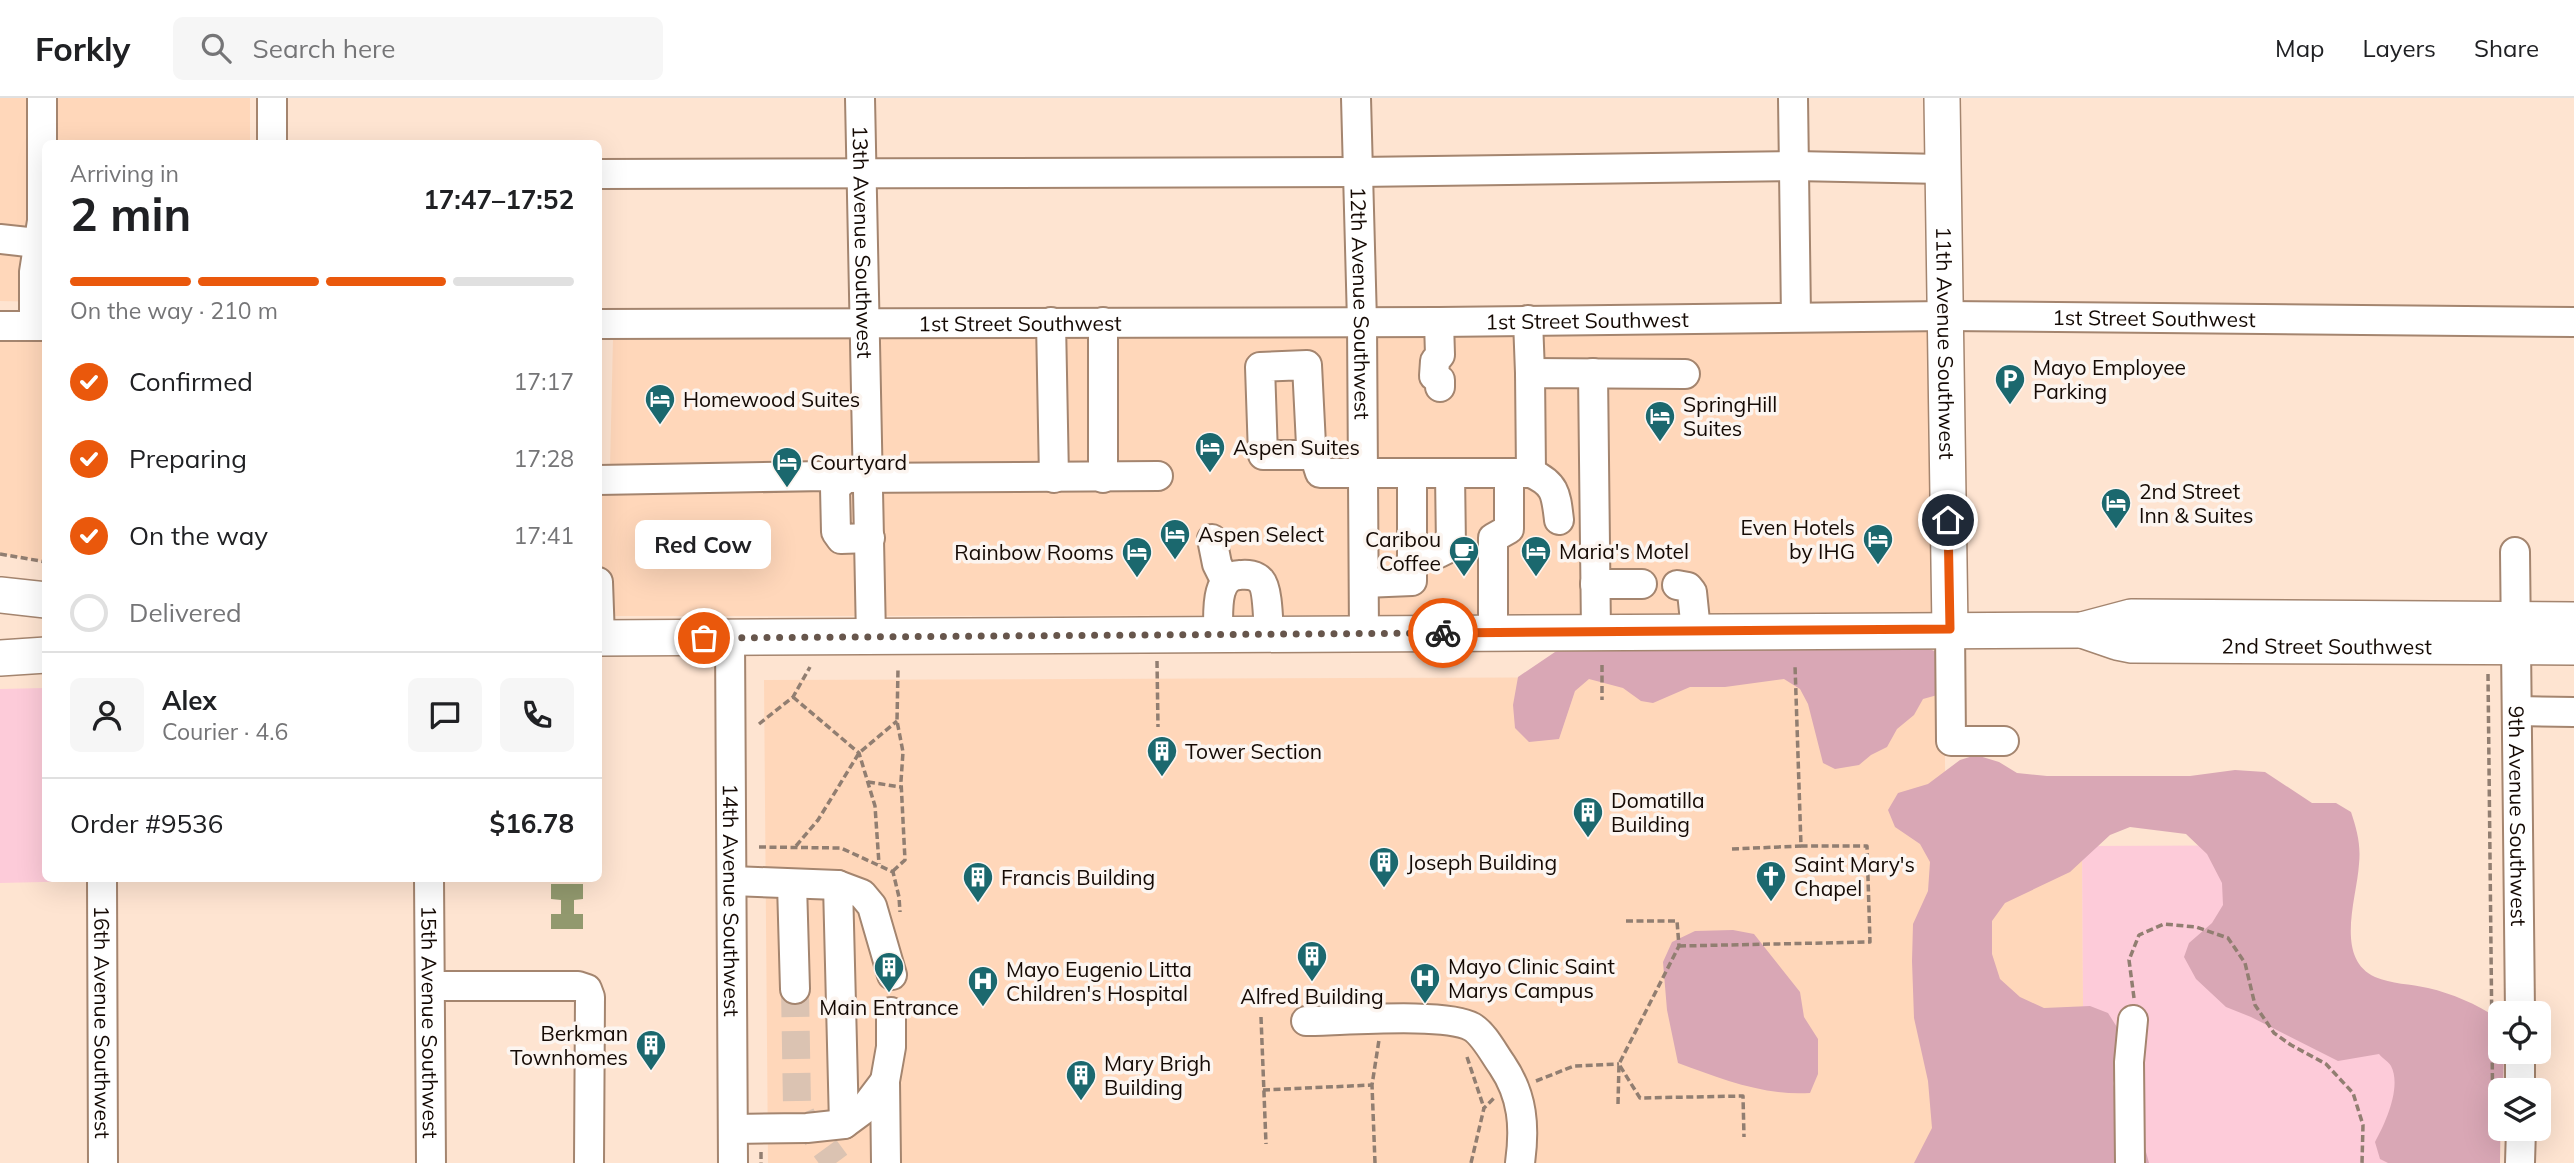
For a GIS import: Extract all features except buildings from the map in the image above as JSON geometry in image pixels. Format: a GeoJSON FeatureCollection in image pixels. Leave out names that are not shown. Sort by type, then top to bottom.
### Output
{"type":"FeatureCollection","features":[{"type":"Feature","properties":{"kind":"main road","name":"11th Avenue Southwest"},"geometry":{"type":"LineString","coordinates":[[1942,98],[1950,629]]}},
{"type":"Feature","properties":{"kind":"main road"},"geometry":{"type":"LineString","coordinates":[[0,595],[42,600]]}},
{"type":"Feature","properties":{"kind":"main road","name":"2nd Street Southwest"},"geometry":{"type":"LineString","coordinates":[[602,638],[1493,632],[1599,649],[1696,631],[2082,630],[2131,617],[2516,633],[2574,648]]}},
{"type":"Feature","properties":{"kind":"main road","name":"2nd Street Southwest"},"geometry":{"type":"LineString","coordinates":[[2516,633],[2574,620]]}},
{"type":"Feature","properties":{"kind":"main road"},"geometry":{"type":"LineString","coordinates":[[0,658],[42,655]]}},
{"type":"Feature","properties":{"kind":"street"},"geometry":{"type":"LineString","coordinates":[[0,326],[40,326],[34,272],[42,221],[42,98]]}},
{"type":"Feature","properties":{"kind":"street"},"geometry":{"type":"LineString","coordinates":[[272,98],[272,140]]}},
{"type":"Feature","properties":{"kind":"street","name":"13th Avenue Southwest"},"geometry":{"type":"LineString","coordinates":[[860,98],[866,322],[857,478],[870,538],[872,637]]}},
{"type":"Feature","properties":{"kind":"street","name":"12th Avenue Southwest"},"geometry":{"type":"LineString","coordinates":[[1356,98],[1362,322],[1364,634]]}},
{"type":"Feature","properties":{"kind":"street"},"geometry":{"type":"LineString","coordinates":[[1793,98],[1796,317]]}},
{"type":"Feature","properties":{"kind":"street"},"geometry":{"type":"LineString","coordinates":[[602,174],[1358,172],[1794,166],[1943,169]]}},
{"type":"Feature","properties":{"kind":"street"},"geometry":{"type":"LineString","coordinates":[[0,239],[37,243]]}},
{"type":"Feature","properties":{"kind":"street","name":"1st Street Southwest"},"geometry":{"type":"LineString","coordinates":[[602,324],[1439,322],[1945,316],[2574,322]]}},
{"type":"Feature","properties":{"kind":"street"},"geometry":{"type":"LineString","coordinates":[[1493,632],[1493,538],[1509,529],[1520,473],[1530,373],[1528,320]]}},
{"type":"Feature","properties":{"kind":"street"},"geometry":{"type":"LineString","coordinates":[[1051,322],[1054,478]]}},
{"type":"Feature","properties":{"kind":"street"},"geometry":{"type":"LineString","coordinates":[[1103,322],[1103,478]]}},
{"type":"Feature","properties":{"kind":"street"},"geometry":{"type":"LineString","coordinates":[[1439,322],[1440,374]]}},
{"type":"Feature","properties":{"kind":"street"},"geometry":{"type":"LineString","coordinates":[[1530,373],[1685,374]]}},
{"type":"Feature","properties":{"kind":"street"},"geometry":{"type":"LineString","coordinates":[[1592,373],[1595,584],[1599,649]]}},
{"type":"Feature","properties":{"kind":"street"},"geometry":{"type":"LineString","coordinates":[[1312,455],[1320,473],[1520,473],[1546,480],[1556,495],[1559,520]]}},
{"type":"Feature","properties":{"kind":"street"},"geometry":{"type":"LineString","coordinates":[[1364,583],[1412,581],[1412,473]]}},
{"type":"Feature","properties":{"kind":"street"},"geometry":{"type":"LineString","coordinates":[[1413,557],[1438,553],[1451,547],[1450,473]]}},
{"type":"Feature","properties":{"kind":"street"},"geometry":{"type":"LineString","coordinates":[[602,480],[826,476],[1158,476]]}},
{"type":"Feature","properties":{"kind":"street"},"geometry":{"type":"LineString","coordinates":[[1212,539],[1217,564],[1225,580]]}},
{"type":"Feature","properties":{"kind":"street","name":"9th Avenue Southwest"},"geometry":{"type":"LineString","coordinates":[[2515,552],[2519,1001]]}},
{"type":"Feature","properties":{"kind":"street"},"geometry":{"type":"LineString","coordinates":[[1218,635],[1221,589],[1225,580],[1235,575],[1254,576],[1261,581],[1265,591],[1269,634]]}},
{"type":"Feature","properties":{"kind":"street"},"geometry":{"type":"LineString","coordinates":[[1595,584],[1642,584]]}},
{"type":"Feature","properties":{"kind":"street"},"geometry":{"type":"LineString","coordinates":[[1677,585],[1688,587],[1692,592],[1696,631]]}},
{"type":"Feature","properties":{"kind":"street"},"geometry":{"type":"LineString","coordinates":[[1950,629],[1951,741],[2004,741]]}},
{"type":"Feature","properties":{"kind":"street","name":"14th Avenue Southwest"},"geometry":{"type":"LineString","coordinates":[[730,638],[733,1163]]}},
{"type":"Feature","properties":{"kind":"street"},"geometry":{"type":"LineString","coordinates":[[2517,711],[2574,712]]}},
{"type":"Feature","properties":{"kind":"street"},"geometry":{"type":"LineString","coordinates":[[732,881],[838,885],[862,894],[872,906],[892,975]]}},
{"type":"Feature","properties":{"kind":"street","name":"16th Avenue Southwest"},"geometry":{"type":"LineString","coordinates":[[102,882],[103,1163]]}},
{"type":"Feature","properties":{"kind":"street"},"geometry":{"type":"LineString","coordinates":[[792,884],[795,989]]}},
{"type":"Feature","properties":{"kind":"street"},"geometry":{"type":"LineString","coordinates":[[838,885],[844,1124]]}},
{"type":"Feature","properties":{"kind":"street","name":"15th Avenue Southwest"},"geometry":{"type":"LineString","coordinates":[[429,889],[430,1163]]}},
{"type":"Feature","properties":{"kind":"street"},"geometry":{"type":"LineString","coordinates":[[430,986],[578,986],[587,989],[590,997],[589,1163]]}},
{"type":"Feature","properties":{"kind":"street"},"geometry":{"type":"LineString","coordinates":[[886,1163],[885,1081],[891,1047],[891,1012]]}},
{"type":"Feature","properties":{"kind":"street"},"geometry":{"type":"LineString","coordinates":[[1306,1021],[1435,1019],[1474,1028],[1513,1081],[1522,1108],[1520,1163]]}},
{"type":"Feature","properties":{"kind":"street"},"geometry":{"type":"LineString","coordinates":[[2130,1163],[2130,1062],[2133,1020]]}},
{"type":"Feature","properties":{"kind":"street"},"geometry":{"type":"LineString","coordinates":[[733,1129],[807,1128],[844,1124],[863,1111],[885,1081]]}},
{"type":"Feature","properties":{"kind":"street"},"geometry":{"type":"LineString","coordinates":[[2520,1163],[2521,1141]]}},
{"type":"Feature","properties":{"kind":"path"},"geometry":{"type":"LineString","coordinates":[[0,554],[42,561]]}},
{"type":"Feature","properties":{"kind":"path"},"geometry":{"type":"LineString","coordinates":[[1599,649],[1602,700]]}},
{"type":"Feature","properties":{"kind":"path"},"geometry":{"type":"LineString","coordinates":[[1796,665],[1801,846]]}},
{"type":"Feature","properties":{"kind":"path"},"geometry":{"type":"LineString","coordinates":[[759,724],[793,697],[810,667]]}},
{"type":"Feature","properties":{"kind":"path"},"geometry":{"type":"LineString","coordinates":[[893,872],[905,860],[903,752],[897,721],[898,669]]}},
{"type":"Feature","properties":{"kind":"path"},"geometry":{"type":"LineString","coordinates":[[2488,673],[2492,1078]]}},
{"type":"Feature","properties":{"kind":"path"},"geometry":{"type":"LineString","coordinates":[[1157,676],[1158,727]]}},
{"type":"Feature","properties":{"kind":"path"},"geometry":{"type":"LineString","coordinates":[[793,697],[859,753],[875,806],[879,866]]}},
{"type":"Feature","properties":{"kind":"path"},"geometry":{"type":"LineString","coordinates":[[795,848],[818,820],[859,753],[897,721]]}},
{"type":"Feature","properties":{"kind":"path"},"geometry":{"type":"LineString","coordinates":[[868,782],[902,787]]}},
{"type":"Feature","properties":{"kind":"path"},"geometry":{"type":"LineString","coordinates":[[1679,946],[1870,942],[1867,846],[1732,849]]}},
{"type":"Feature","properties":{"kind":"path"},"geometry":{"type":"LineString","coordinates":[[1618,1104],[1619,1064],[1679,946],[1677,921],[1626,921]]}},
{"type":"Feature","properties":{"kind":"path"},"geometry":{"type":"LineString","coordinates":[[2133,1020],[2134,995],[2129,960],[2139,935],[2164,924],[2196,927],[2228,938],[2245,963],[2255,1005],[2274,1033],[2326,1064],[2353,1093],[2363,1125],[2362,1163]]}},
{"type":"Feature","properties":{"kind":"path"},"geometry":{"type":"LineString","coordinates":[[1261,1017],[1266,1144]]}},
{"type":"Feature","properties":{"kind":"path"},"geometry":{"type":"LineString","coordinates":[[1375,1163],[1372,1085],[1379,1038]]}},
{"type":"Feature","properties":{"kind":"path"},"geometry":{"type":"LineString","coordinates":[[1464,1047],[1485,1108],[1471,1163]]}},
{"type":"Feature","properties":{"kind":"path"},"geometry":{"type":"LineString","coordinates":[[1535,1081],[1574,1066],[1619,1064]]}},
{"type":"Feature","properties":{"kind":"path"},"geometry":{"type":"LineString","coordinates":[[1619,1064],[1640,1098],[1743,1096],[1744,1138]]}},
{"type":"Feature","properties":{"kind":"path"},"geometry":{"type":"LineString","coordinates":[[1263,1090],[1372,1085]]}},
{"type":"Feature","properties":{"kind":"shaded area"},"geometry":{"type":"Polygon","coordinates":[[[0,98],[250,98],[250,140],[42,140],[42,302],[0,301],[0,98]]]}},
{"type":"Feature","properties":{"kind":"shaded area"},"geometry":{"type":"Polygon","coordinates":[[[1937,332],[1936,615],[602,616],[602,469],[610,468],[613,338],[1937,332]]]}},
{"type":"Feature","properties":{"kind":"shaded area"},"geometry":{"type":"Polygon","coordinates":[[[0,342],[42,342],[42,561],[0,554],[0,342]]]}},
{"type":"Feature","properties":{"kind":"shaded area"},"geometry":{"type":"Polygon","coordinates":[[[1582,640],[1916,644],[1953,658],[1948,692],[1923,699],[1914,715],[1897,729],[1887,747],[1859,765],[1835,769],[1823,763],[1808,704],[1800,689],[1784,679],[1725,687],[1690,687],[1653,703],[1641,701],[1623,688],[1589,679],[1575,691],[1559,739],[1529,742],[1515,728],[1513,705],[1518,677],[1555,652],[1582,640]]]}},
{"type":"Feature","properties":{"kind":"shaded area","name":"Mayo Clinic Saint Marys Campus"},"geometry":{"type":"Polygon","coordinates":[[[1944,676],[1946,847],[2082,848],[2084,1163],[768,1163],[764,680],[1944,676]]]}},
{"type":"Feature","properties":{"kind":"shaded area"},"geometry":{"type":"Polygon","coordinates":[[[42,688],[42,882],[0,883],[0,689],[42,688]]]}},
{"type":"Feature","properties":{"kind":"shaded area"},"geometry":{"type":"Polygon","coordinates":[[[1976,755],[1999,762],[2017,773],[2047,776],[2190,776],[2235,770],[2265,772],[2312,803],[2336,803],[2351,812],[2358,838],[2359,857],[2351,926],[2351,942],[2355,956],[2362,968],[2375,977],[2428,988],[2456,997],[2488,1012],[2488,1064],[2504,1064],[2503,1078],[2488,1078],[2488,1141],[2500,1141],[2500,1163],[2388,1163],[2380,1159],[2375,1142],[2387,1116],[2395,1084],[2390,1065],[2379,1054],[2338,1061],[2226,1007],[2196,979],[2184,957],[2189,943],[2212,923],[2223,905],[2222,883],[2207,854],[2186,834],[2130,827],[2110,835],[2070,872],[2005,903],[1992,921],[1992,954],[2000,979],[2020,997],[2044,1008],[2090,1006],[2108,1013],[2122,1035],[2122,1062],[2113,1083],[2120,1111],[2143,1141],[2149,1163],[1914,1163],[1932,1128],[1928,1081],[1914,1018],[1912,961],[1913,924],[1928,891],[1930,862],[1920,844],[1895,827],[1888,810],[1898,793],[1928,784],[1960,760],[1976,755]]]}},
{"type":"Feature","properties":{"kind":"shaded area"},"geometry":{"type":"Polygon","coordinates":[[[2325,845],[2326,1024],[2488,1024],[2488,1064],[2492,1064],[2492,1078],[2488,1078],[2488,1141],[2493,1141],[2493,1163],[2084,1163],[2082,846],[2325,845]]]}},
{"type":"Feature","properties":{"kind":"shaded area"},"geometry":{"type":"Polygon","coordinates":[[[551,884],[583,884],[583,899],[574,900],[574,914],[583,914],[583,929],[551,929],[551,914],[561,914],[561,900],[551,899],[551,884]]]}},
{"type":"Feature","properties":{"kind":"shaded area"},"geometry":{"type":"Polygon","coordinates":[[[1733,930],[1754,934],[1800,992],[1804,1017],[1818,1039],[1818,1074],[1810,1093],[1760,1089],[1678,1063],[1667,1010],[1663,962],[1672,942],[1695,931],[1733,930]]]}},
{"type":"Feature","properties":{"kind":"tunnel"},"geometry":{"type":"LineString","coordinates":[[795,989],[797,1106],[836,1163]]}},
{"type":"Feature","properties":{"kind":"way so far"},"geometry":{"type":"LineString","coordinates":[[704,638],[1443,633]]}},
{"type":"Feature","properties":{"kind":"place","name":"Mayo Employee Parking"},"geometry":{"type":"Point","coordinates":[2010,406]}},
{"type":"Feature","properties":{"kind":"place","name":"Homewood Suites"},"geometry":{"type":"Point","coordinates":[660,426]}},
{"type":"Feature","properties":{"kind":"place","name":"SpringHill Suites"},"geometry":{"type":"Point","coordinates":[1660,443]}},
{"type":"Feature","properties":{"kind":"place","name":"Aspen Suites"},"geometry":{"type":"Point","coordinates":[1210,474]}},
{"type":"Feature","properties":{"kind":"place","name":"Courtyard"},"geometry":{"type":"Point","coordinates":[787,489]}},
{"type":"Feature","properties":{"kind":"place","name":"2nd Street Inn & Suites"},"geometry":{"type":"Point","coordinates":[2116,530]}},
{"type":"Feature","properties":{"kind":"place","name":"Aspen Select"},"geometry":{"type":"Point","coordinates":[1175,561]}},
{"type":"Feature","properties":{"kind":"place","name":"Even Hotels by IHG"},"geometry":{"type":"Point","coordinates":[1878,566]}},
{"type":"Feature","properties":{"kind":"place","name":"Caribou Coffee"},"geometry":{"type":"Point","coordinates":[1464,578]}},
{"type":"Feature","properties":{"kind":"place","name":"Maria's Motel"},"geometry":{"type":"Point","coordinates":[1536,578]}},
{"type":"Feature","properties":{"kind":"place","name":"Rainbow Rooms"},"geometry":{"type":"Point","coordinates":[1137,579]}},
{"type":"Feature","properties":{"kind":"place","name":"Red Cow"},"geometry":{"type":"Point","coordinates":[704,638]}},
{"type":"Feature","properties":{"kind":"place","name":"Tower Section"},"geometry":{"type":"Point","coordinates":[1162,778]}},
{"type":"Feature","properties":{"kind":"place","name":"Domatilla Building"},"geometry":{"type":"Point","coordinates":[1588,839]}},
{"type":"Feature","properties":{"kind":"place","name":"Joseph Building"},"geometry":{"type":"Point","coordinates":[1384,889]}},
{"type":"Feature","properties":{"kind":"place","name":"Saint Mary's Chapel"},"geometry":{"type":"Point","coordinates":[1771,903]}},
{"type":"Feature","properties":{"kind":"place","name":"Francis Building"},"geometry":{"type":"Point","coordinates":[978,904]}},
{"type":"Feature","properties":{"kind":"place","name":"Alfred Building"},"geometry":{"type":"Point","coordinates":[1312,983]}},
{"type":"Feature","properties":{"kind":"place","name":"Main Entrance"},"geometry":{"type":"Point","coordinates":[889,994]}},
{"type":"Feature","properties":{"kind":"place","name":"Mayo Clinic Saint Marys Campus"},"geometry":{"type":"Point","coordinates":[1425,1005]}},
{"type":"Feature","properties":{"kind":"place","name":"Mayo Eugenio Litta Children's Hospital"},"geometry":{"type":"Point","coordinates":[983,1008]}},
{"type":"Feature","properties":{"kind":"place","name":"Berkman Townhomes"},"geometry":{"type":"Point","coordinates":[651,1072]}},
{"type":"Feature","properties":{"kind":"place","name":"Mary Brigh Building"},"geometry":{"type":"Point","coordinates":[1081,1102]}},
{"type":"Feature","properties":{"kind":"route"},"geometry":{"type":"LineString","coordinates":[[1443,633],[1950,629],[1948,520]]}}]}
